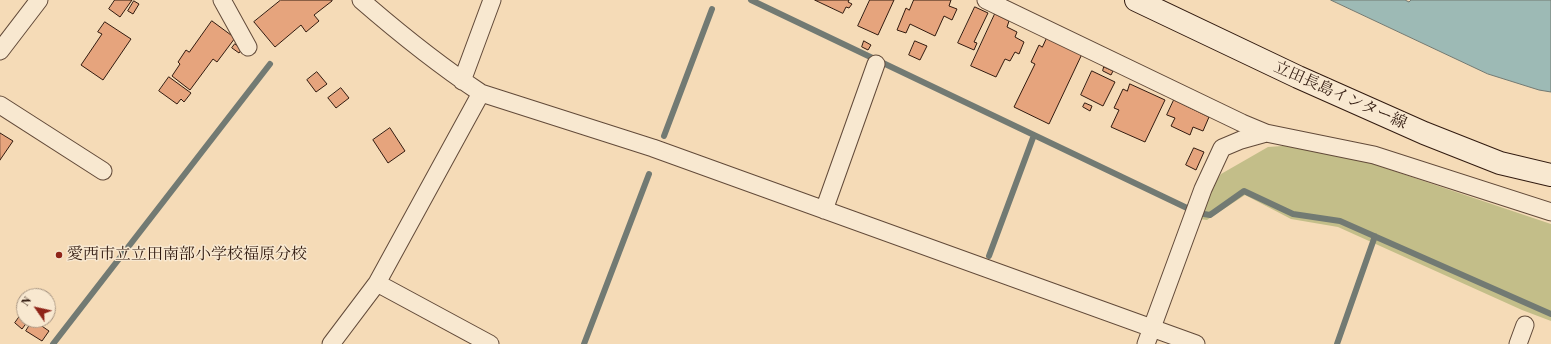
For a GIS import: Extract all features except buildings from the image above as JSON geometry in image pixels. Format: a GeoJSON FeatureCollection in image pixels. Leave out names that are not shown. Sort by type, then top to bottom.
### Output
{"type":"FeatureCollection","features":[{"type":"Feature","properties":{"kind":"main road","name":"立田長島インター線"},"geometry":{"type":"LineString","coordinates":[[1136,0],[1298,77],[1424,133],[1500,164],[1551,175]]}},
{"type":"Feature","properties":{"kind":"street"},"geometry":{"type":"LineString","coordinates":[[0,51],[39,0]]}},
{"type":"Feature","properties":{"kind":"street"},"geometry":{"type":"LineString","coordinates":[[222,0],[248,47]]}},
{"type":"Feature","properties":{"kind":"street"},"geometry":{"type":"LineString","coordinates":[[361,0],[396,30],[462,81],[481,93],[653,148],[1196,344]]}},
{"type":"Feature","properties":{"kind":"street"},"geometry":{"type":"LineString","coordinates":[[462,81],[492,0]]}},
{"type":"Feature","properties":{"kind":"street"},"geometry":{"type":"LineString","coordinates":[[986,0],[1242,123],[1266,133],[1374,155],[1551,212]]}},
{"type":"Feature","properties":{"kind":"street"},"geometry":{"type":"LineString","coordinates":[[824,210],[876,64]]}},
{"type":"Feature","properties":{"kind":"street"},"geometry":{"type":"LineString","coordinates":[[331,344],[377,283],[481,93]]}},
{"type":"Feature","properties":{"kind":"street"},"geometry":{"type":"LineString","coordinates":[[0,105],[103,171]]}},
{"type":"Feature","properties":{"kind":"street"},"geometry":{"type":"LineString","coordinates":[[1146,344],[1203,189],[1222,148],[1241,140],[1266,133]]}},
{"type":"Feature","properties":{"kind":"street"},"geometry":{"type":"LineString","coordinates":[[377,283],[490,344]]}},
{"type":"Feature","properties":{"kind":"street"},"geometry":{"type":"LineString","coordinates":[[1518,344],[1525,326]]}},
{"type":"Feature","properties":{"kind":"shaded area"},"geometry":{"type":"Polygon","coordinates":[[[1296,145],[1373,164],[1551,224],[1551,321],[1522,310],[1338,227],[1291,219],[1245,195],[1207,220],[1199,219],[1211,190],[1221,174],[1268,147],[1296,145]]]}},
{"type":"Feature","properties":{"kind":"water"},"geometry":{"type":"Polygon","coordinates":[[[1331,0],[1405,0],[1409,2],[1411,0],[1551,0],[1551,92],[1539,90],[1488,74],[1331,0]]]}},
{"type":"Feature","properties":{"kind":"waterway"},"geometry":{"type":"LineString","coordinates":[[751,0],[1187,208]]}},
{"type":"Feature","properties":{"kind":"waterway"},"geometry":{"type":"LineString","coordinates":[[664,136],[712,9]]}},
{"type":"Feature","properties":{"kind":"waterway"},"geometry":{"type":"LineString","coordinates":[[53,344],[270,64]]}},
{"type":"Feature","properties":{"kind":"waterway"},"geometry":{"type":"LineString","coordinates":[[989,256],[1034,135]]}},
{"type":"Feature","properties":{"kind":"waterway"},"geometry":{"type":"LineString","coordinates":[[584,344],[649,174]]}},
{"type":"Feature","properties":{"kind":"waterway"},"geometry":{"type":"LineString","coordinates":[[1204,214],[1210,215],[1244,191],[1293,214],[1340,221],[1551,314]]}},
{"type":"Feature","properties":{"kind":"waterway"},"geometry":{"type":"LineString","coordinates":[[1337,344],[1375,236]]}},
{"type":"Feature","properties":{"kind":"place","name":"愛西市立立田南部小学校福原分校"},"geometry":{"type":"Point","coordinates":[59,255]}}]}
